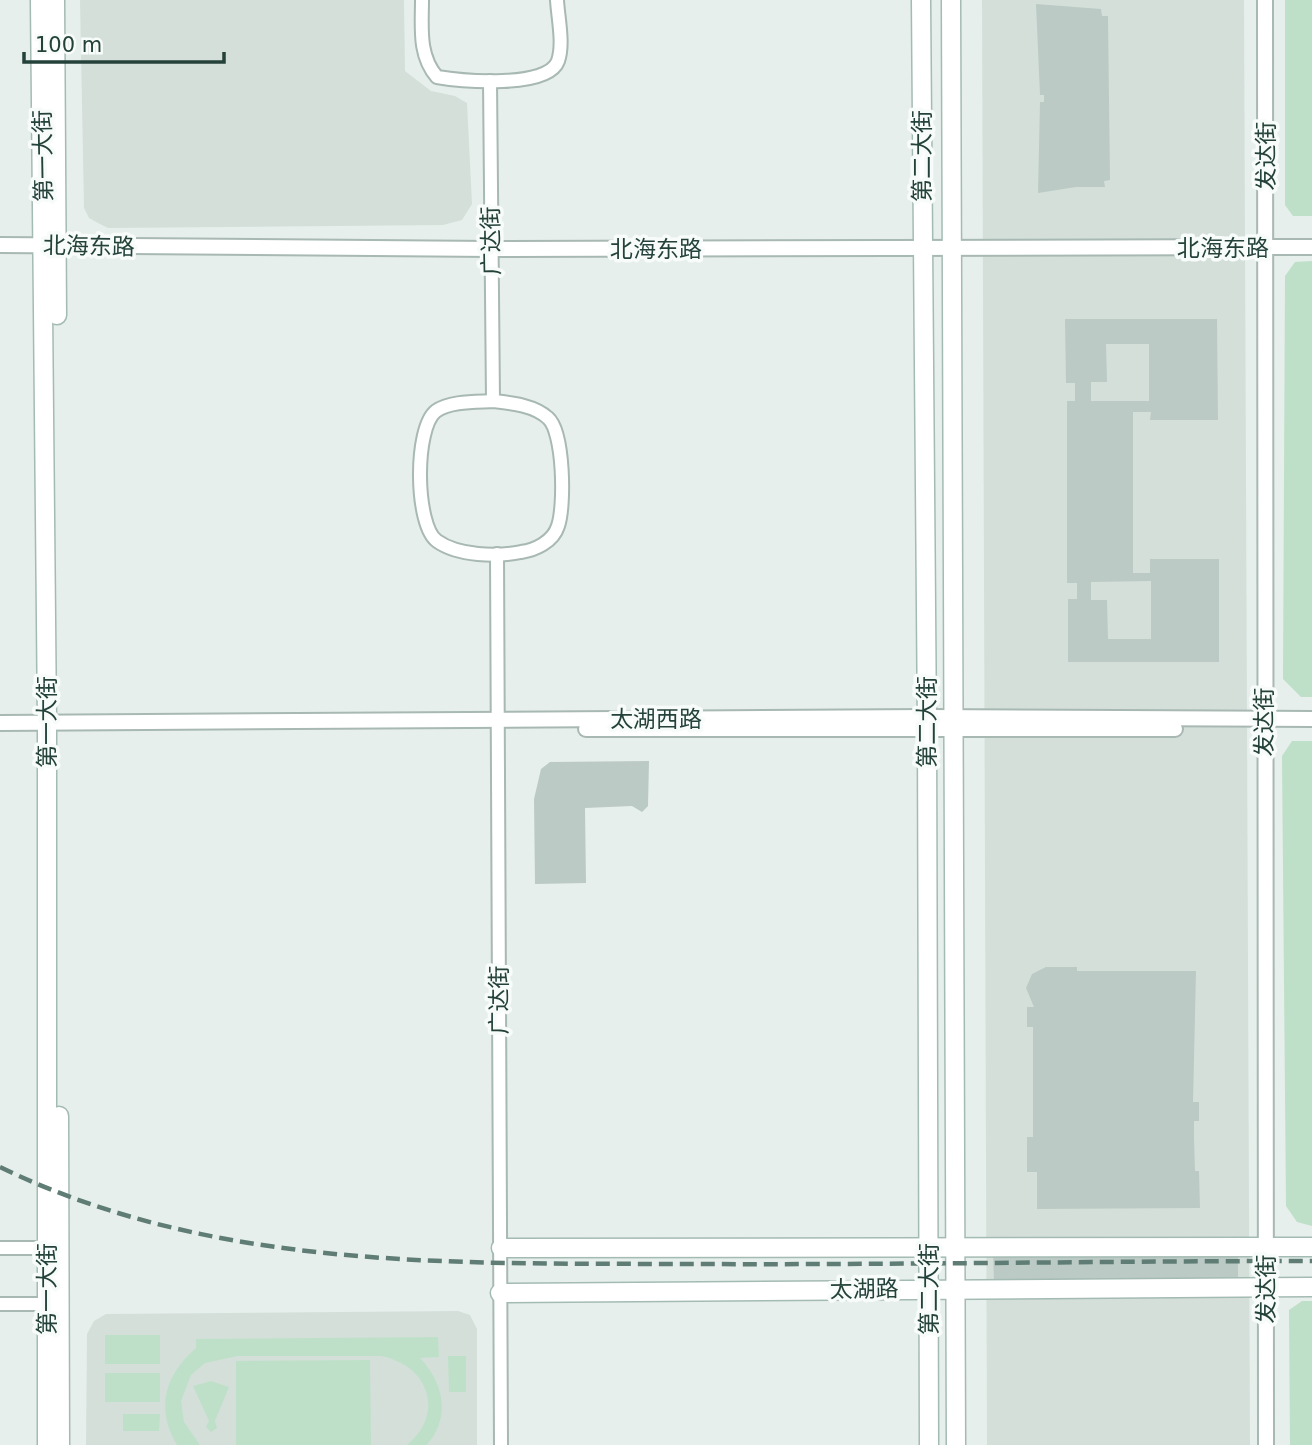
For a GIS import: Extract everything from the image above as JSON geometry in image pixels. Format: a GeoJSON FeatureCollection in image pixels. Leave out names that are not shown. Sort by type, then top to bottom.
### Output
{"type":"FeatureCollection","features":[{"type":"Feature","properties":{"kind":"main road","name":"第一大街"},"geometry":{"type":"LineString","coordinates":[[40,0],[50,246]]}},
{"type":"Feature","properties":{"kind":"main road","name":"第一大街"},"geometry":{"type":"LineString","coordinates":[[55,0],[50,246],[54,1248],[60,1445]]}},
{"type":"Feature","properties":{"kind":"main road","name":"第二大街"},"geometry":{"type":"LineString","coordinates":[[921,0],[929,1445]]}},
{"type":"Feature","properties":{"kind":"main road","name":"第二大街"},"geometry":{"type":"LineString","coordinates":[[951,0],[956,1445]]}},
{"type":"Feature","properties":{"kind":"main road","name":"太湖路"},"geometry":{"type":"LineString","coordinates":[[501,1248],[1312,1247]]}},
{"type":"Feature","properties":{"kind":"main road","name":"第一大街"},"geometry":{"type":"LineString","coordinates":[[47,1445],[47,1304],[54,1248]]}},
{"type":"Feature","properties":{"kind":"main road","name":"太湖路"},"geometry":{"type":"LineString","coordinates":[[500,1293],[1312,1287]]}},
{"type":"Feature","properties":{"kind":"street"},"geometry":{"type":"LineString","coordinates":[[422,0],[422,40],[428,67],[437,77],[490,81],[524,79],[551,71],[558,62],[557,0]]}},
{"type":"Feature","properties":{"kind":"street","name":"发达街"},"geometry":{"type":"LineString","coordinates":[[1265,0],[1267,247],[1263,724],[1266,1445]]}},
{"type":"Feature","properties":{"kind":"street","name":"广达街"},"geometry":{"type":"LineString","coordinates":[[490,81],[493,401]]}},
{"type":"Feature","properties":{"kind":"street","name":"北海东路"},"geometry":{"type":"LineString","coordinates":[[0,245],[491,249],[1312,247]]}},
{"type":"Feature","properties":{"kind":"street"},"geometry":{"type":"LineString","coordinates":[[493,401],[526,407],[548,417],[555,426],[560,446],[558,527],[540,546],[522,552],[497,554],[464,551],[436,541],[429,532],[422,512],[422,445],[427,420],[437,410],[448,406],[493,401]]}},
{"type":"Feature","properties":{"kind":"street","name":"广达街"},"geometry":{"type":"LineString","coordinates":[[497,554],[501,1445]]}},
{"type":"Feature","properties":{"kind":"street","name":"太湖西路"},"geometry":{"type":"LineString","coordinates":[[0,723],[52,727],[1263,724],[1312,719]]}},
{"type":"Feature","properties":{"kind":"street","name":"太湖西路"},"geometry":{"type":"LineString","coordinates":[[0,732],[52,727]]}},
{"type":"Feature","properties":{"kind":"street"},"geometry":{"type":"LineString","coordinates":[[0,1248],[54,1248]]}},
{"type":"Feature","properties":{"kind":"street"},"geometry":{"type":"LineString","coordinates":[[0,1304],[47,1304]]}},
{"type":"Feature","properties":{"kind":"shaded area"},"geometry":{"type":"Polygon","coordinates":[[[80,0],[404,0],[405,71],[431,91],[455,96],[467,103],[472,204],[462,220],[443,225],[108,228],[98,223],[89,218],[84,208],[80,0]]]}},
{"type":"Feature","properties":{"kind":"shaded area"},"geometry":{"type":"Polygon","coordinates":[[[982,0],[1244,0],[1250,1445],[987,1445],[982,0]]]}},
{"type":"Feature","properties":{"kind":"shaded area"},"geometry":{"type":"Polygon","coordinates":[[[458,1311],[470,1315],[477,1329],[477,1445],[86,1445],[87,1334],[94,1321],[106,1314],[458,1311]]]}},
{"type":"Feature","properties":{"kind":"green space"},"geometry":{"type":"Polygon","coordinates":[[[1285,0],[1312,0],[1312,216],[1293,216],[1285,205],[1285,0]]]}},
{"type":"Feature","properties":{"kind":"green space"},"geometry":{"type":"Polygon","coordinates":[[[1312,261],[1312,697],[1301,697],[1283,679],[1285,276],[1295,262],[1312,261]]]}},
{"type":"Feature","properties":{"kind":"green space"},"geometry":{"type":"Polygon","coordinates":[[[1292,741],[1312,741],[1312,1226],[1297,1222],[1286,1206],[1282,756],[1292,741]]]}},
{"type":"Feature","properties":{"kind":"green space"},"geometry":{"type":"Polygon","coordinates":[[[1302,1301],[1312,1301],[1312,1445],[1290,1445],[1289,1310],[1302,1301]]]}},
{"type":"Feature","properties":{"kind":"green space"},"geometry":{"type":"Polygon","coordinates":[[[105,1335],[160,1335],[160,1364],[105,1364],[105,1335]]]}},
{"type":"Feature","properties":{"kind":"green space"},"geometry":{"type":"Polygon","coordinates":[[[438,1337],[439,1357],[420,1358],[435,1378],[442,1400],[439,1423],[427,1445],[407,1445],[426,1419],[428,1405],[420,1379],[397,1361],[380,1356],[238,1356],[205,1363],[191,1375],[181,1401],[184,1422],[200,1445],[177,1445],[170,1431],[166,1418],[167,1393],[177,1369],[196,1348],[196,1339],[438,1337]]]}},
{"type":"Feature","properties":{"kind":"green space"},"geometry":{"type":"Polygon","coordinates":[[[448,1356],[466,1356],[466,1392],[449,1392],[448,1356]]]}},
{"type":"Feature","properties":{"kind":"green space"},"geometry":{"type":"Polygon","coordinates":[[[370,1360],[371,1445],[236,1445],[236,1361],[370,1360]]]}},
{"type":"Feature","properties":{"kind":"green space"},"geometry":{"type":"Polygon","coordinates":[[[105,1373],[160,1373],[160,1402],[105,1402],[105,1373]]]}},
{"type":"Feature","properties":{"kind":"green space"},"geometry":{"type":"Polygon","coordinates":[[[211,1381],[229,1387],[215,1421],[217,1428],[211,1432],[206,1427],[209,1421],[193,1386],[211,1381]]]}},
{"type":"Feature","properties":{"kind":"green space"},"geometry":{"type":"Polygon","coordinates":[[[123,1414],[160,1414],[159,1431],[123,1431],[123,1414]]]}},
{"type":"Feature","properties":{"kind":"building"},"geometry":{"type":"Polygon","coordinates":[[[1036,4],[1101,9],[1102,16],[1108,16],[1110,180],[1104,181],[1105,187],[1076,187],[1038,193],[1040,102],[1044,102],[1044,95],[1040,95],[1036,4]]]}},
{"type":"Feature","properties":{"kind":"building"},"geometry":{"type":"Polygon","coordinates":[[[1065,319],[1217,319],[1218,420],[1150,420],[1151,412],[1133,412],[1133,573],[1150,573],[1150,559],[1219,559],[1219,662],[1068,662],[1068,599],[1077,599],[1077,583],[1067,583],[1067,401],[1075,401],[1075,383],[1066,383],[1065,319]],[[1106,344],[1107,382],[1091,382],[1091,401],[1149,401],[1149,344],[1106,344]],[[1151,581],[1091,582],[1091,600],[1107,600],[1108,639],[1151,639],[1151,581]]]}},
{"type":"Feature","properties":{"kind":"building"},"geometry":{"type":"Polygon","coordinates":[[[649,761],[648,806],[642,812],[632,806],[585,808],[586,883],[535,884],[534,799],[541,769],[550,762],[649,761]]]}},
{"type":"Feature","properties":{"kind":"building"},"geometry":{"type":"Polygon","coordinates":[[[1046,967],[1077,967],[1077,971],[1196,971],[1193,1102],[1199,1102],[1199,1121],[1194,1121],[1194,1139],[1195,1171],[1199,1171],[1200,1208],[1037,1209],[1037,1172],[1027,1172],[1027,1137],[1033,1137],[1033,1027],[1027,1027],[1027,1007],[1034,1007],[1026,988],[1032,974],[1046,967]]]}},
{"type":"Feature","properties":{"kind":"building"},"geometry":{"type":"Polygon","coordinates":[[[993,1251],[1238,1251],[1238,1283],[994,1283],[993,1251]]]}},
{"type":"Feature","properties":{"kind":"railway"},"geometry":{"type":"LineString","coordinates":[[0,1167],[81,1201],[165,1226],[250,1243],[337,1254],[424,1260],[599,1264],[1312,1261]]}}]}
